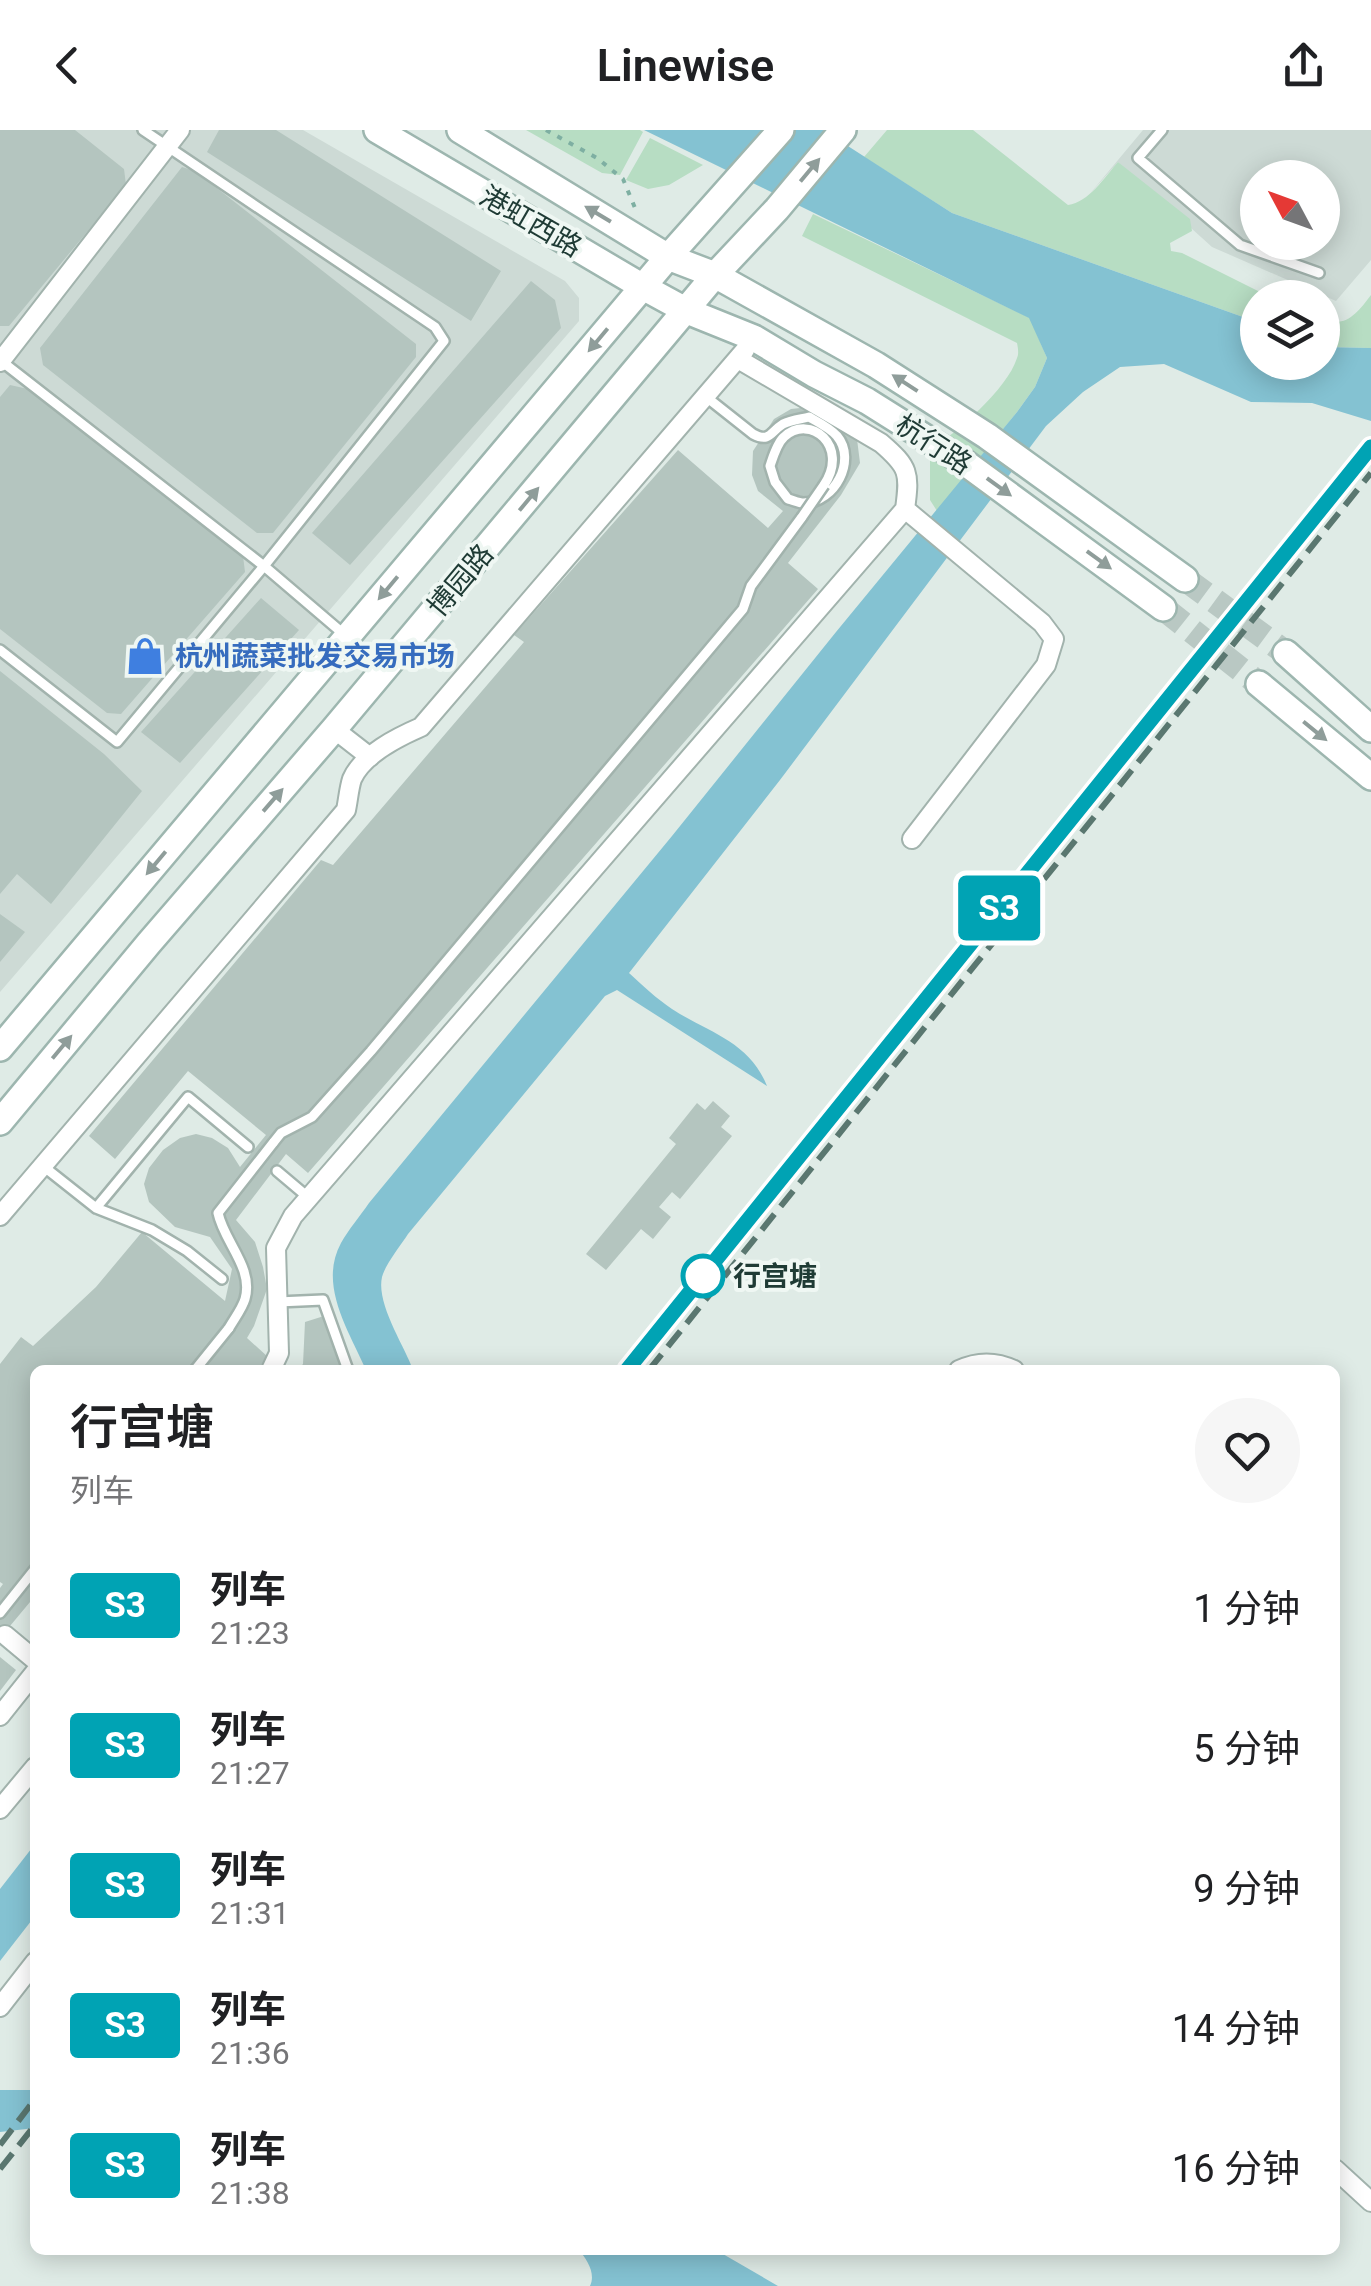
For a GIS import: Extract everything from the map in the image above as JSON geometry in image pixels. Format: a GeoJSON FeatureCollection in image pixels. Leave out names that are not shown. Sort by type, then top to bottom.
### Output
{"type":"FeatureCollection","features":[{"type":"Feature","properties":{"kind":"main road","name":"港虹西路"},"geometry":{"type":"LineString","coordinates":[[377,130],[687,310]]}},
{"type":"Feature","properties":{"kind":"main road","name":"港虹西路"},"geometry":{"type":"LineString","coordinates":[[460,130],[668,257],[715,274]]}},
{"type":"Feature","properties":{"kind":"main road","name":"博园路"},"geometry":{"type":"LineString","coordinates":[[0,1048],[668,257],[781,130]]}},
{"type":"Feature","properties":{"kind":"main road","name":"博园路"},"geometry":{"type":"LineString","coordinates":[[0,1122],[715,274],[777,210],[843,130]]}},
{"type":"Feature","properties":{"kind":"main road","name":"杭行路"},"geometry":{"type":"LineString","coordinates":[[715,274],[876,365],[987,436],[1185,579]]}},
{"type":"Feature","properties":{"kind":"main road","name":"杭行路"},"geometry":{"type":"LineString","coordinates":[[687,310],[754,338],[964,462],[1163,608]]}},
{"type":"Feature","properties":{"kind":"main road"},"geometry":{"type":"LineString","coordinates":[[1286,653],[1371,729]]}},
{"type":"Feature","properties":{"kind":"main road"},"geometry":{"type":"LineString","coordinates":[[1259,684],[1371,776]]}},
{"type":"Feature","properties":{"kind":"street"},"geometry":{"type":"LineString","coordinates":[[0,361],[174,138]]}},
{"type":"Feature","properties":{"kind":"street"},"geometry":{"type":"LineString","coordinates":[[0,1216],[346,810],[352,777],[390,740],[421,726],[754,338]]}},
{"type":"Feature","properties":{"kind":"street"},"geometry":{"type":"LineString","coordinates":[[273,1365],[279,1353],[273,1311],[276,1248],[293,1216],[905,509],[909,480],[901,460],[882,443],[738,359]]}},
{"type":"Feature","properties":{"kind":"street"},"geometry":{"type":"LineString","coordinates":[[905,509],[1042,622],[1054,639],[1046,665],[912,839]]}},
{"type":"Feature","properties":{"kind":"street"},"geometry":{"type":"LineString","coordinates":[[334,730],[370,757]]}},
{"type":"Feature","properties":{"kind":"street"},"geometry":{"type":"LineString","coordinates":[[969,1365],[1004,1365]]}},
{"type":"Feature","properties":{"kind":"street"},"geometry":{"type":"LineString","coordinates":[[5,1636],[30,1656]]}},
{"type":"Feature","properties":{"kind":"street"},"geometry":{"type":"LineString","coordinates":[[0,1716],[30,1678]]}},
{"type":"Feature","properties":{"kind":"street"},"geometry":{"type":"LineString","coordinates":[[0,1808],[30,1773]]}},
{"type":"Feature","properties":{"kind":"street"},"geometry":{"type":"LineString","coordinates":[[0,2007],[30,1968]]}},
{"type":"Feature","properties":{"kind":"street"},"geometry":{"type":"LineString","coordinates":[[1340,2173],[1371,2202]]}},
{"type":"Feature","properties":{"kind":"lane"},"geometry":{"type":"LineString","coordinates":[[0,650],[117,742],[444,341],[435,327],[174,138],[143,130]]}},
{"type":"Feature","properties":{"kind":"lane"},"geometry":{"type":"LineString","coordinates":[[1162,130],[1138,158],[1240,245],[1319,273]]}},
{"type":"Feature","properties":{"kind":"lane"},"geometry":{"type":"LineString","coordinates":[[0,361],[264,566],[347,637]]}},
{"type":"Feature","properties":{"kind":"lane"},"geometry":{"type":"LineString","coordinates":[[199,1365],[229,1328],[245,1300],[248,1277],[221,1227],[218,1213],[281,1133],[312,1116],[743,609],[751,586],[802,516],[814,500],[824,486],[831,475],[834,458],[828,441],[798,429],[784,437],[770,466],[775,482],[788,499],[806,503],[814,500],[824,496],[837,484],[846,465],[844,451],[837,436],[823,425],[810,417],[786,422],[761,438],[706,396]]}},
{"type":"Feature","properties":{"kind":"lane"},"geometry":{"type":"LineString","coordinates":[[96,1208],[188,1096],[248,1147]]}},
{"type":"Feature","properties":{"kind":"lane"},"geometry":{"type":"LineString","coordinates":[[42,1166],[96,1208],[152,1230],[222,1279]]}},
{"type":"Feature","properties":{"kind":"lane"},"geometry":{"type":"LineString","coordinates":[[277,1171],[308,1198]]}},
{"type":"Feature","properties":{"kind":"lane"},"geometry":{"type":"LineString","coordinates":[[273,1311],[323,1300],[346,1365]]}},
{"type":"Feature","properties":{"kind":"lane"},"geometry":{"type":"LineString","coordinates":[[0,1613],[30,1575]]}},
{"type":"Feature","properties":{"kind":"path"},"geometry":{"type":"LineString","coordinates":[[546,130],[598,158],[623,178],[637,213]]}},
{"type":"Feature","properties":{"kind":"shaded area","name":"杭州蔬菜批发交易市场"},"geometry":{"type":"Polygon","coordinates":[[[0,130],[303,130],[565,281],[579,298],[579,321],[0,992],[0,130]]]}},
{"type":"Feature","properties":{"kind":"shaded area"},"geometry":{"type":"Polygon","coordinates":[[[1143,130],[1371,130],[1371,260],[1340,296],[1340,280],[1288,280],[1242,260],[1340,260],[1340,160],[1240,160],[1240,259],[1212,247],[1118,162],[1088,196],[1143,130]]]}},
{"type":"Feature","properties":{"kind":"green space"},"geometry":{"type":"Polygon","coordinates":[[[526,130],[643,132],[620,175],[602,173],[526,130]]]}},
{"type":"Feature","properties":{"kind":"green space"},"geometry":{"type":"Polygon","coordinates":[[[887,130],[973,130],[1068,205],[1089,194],[1118,162],[1190,219],[1192,231],[1170,243],[1171,251],[1240,282],[1240,316],[952,213],[864,157],[887,130]]]}},
{"type":"Feature","properties":{"kind":"green space"},"geometry":{"type":"Polygon","coordinates":[[[650,138],[703,165],[669,185],[648,189],[626,180],[650,138]]]}},
{"type":"Feature","properties":{"kind":"green space"},"geometry":{"type":"Polygon","coordinates":[[[813,214],[1030,318],[1047,358],[1035,387],[937,511],[930,500],[930,451],[966,422],[1003,383],[1018,356],[1017,343],[802,236],[813,214]]]}},
{"type":"Feature","properties":{"kind":"green space"},"geometry":{"type":"Polygon","coordinates":[[[1371,295],[1371,348],[1340,347],[1340,321],[1356,313],[1371,295]]]}},
{"type":"Feature","properties":{"kind":"water"},"geometry":{"type":"Polygon","coordinates":[[[644,130],[823,130],[952,213],[1240,316],[1240,380],[1340,380],[1340,347],[1371,348],[1371,421],[1312,403],[1251,402],[1164,364],[1120,367],[1083,392],[1046,426],[780,780],[629,973],[672,1009],[739,1048],[767,1086],[617,990],[605,996],[408,1234],[386,1267],[382,1277],[383,1299],[411,1365],[364,1365],[334,1291],[335,1259],[347,1233],[1017,412],[1035,387],[1047,358],[1029,318],[644,130]]]}},
{"type":"Feature","properties":{"kind":"water"},"geometry":{"type":"Polygon","coordinates":[[[30,1850],[30,1922],[0,1961],[0,1889],[30,1850]]]}},
{"type":"Feature","properties":{"kind":"water"},"geometry":{"type":"Polygon","coordinates":[[[0,2090],[30,2090],[30,2129],[0,2132],[0,2090]]]}},
{"type":"Feature","properties":{"kind":"water"},"geometry":{"type":"Polygon","coordinates":[[[583,2255],[725,2255],[778,2286],[590,2286],[588,2262],[583,2255]]]}},
{"type":"Feature","properties":{"kind":"building"},"geometry":{"type":"Polygon","coordinates":[[[0,130],[75,130],[124,169],[126,185],[9,326],[0,326],[0,130]]]}},
{"type":"Feature","properties":{"kind":"building"},"geometry":{"type":"Polygon","coordinates":[[[219,130],[276,130],[501,271],[471,321],[207,152],[219,130]]]}},
{"type":"Feature","properties":{"kind":"building"},"geometry":{"type":"Polygon","coordinates":[[[182,167],[195,171],[416,344],[416,357],[273,533],[257,533],[43,365],[40,348],[182,167]]]}},
{"type":"Feature","properties":{"kind":"building"},"geometry":{"type":"Polygon","coordinates":[[[531,281],[555,300],[561,328],[350,565],[312,533],[531,281]]]}},
{"type":"Feature","properties":{"kind":"building"},"geometry":{"type":"Polygon","coordinates":[[[10,385],[28,389],[243,556],[245,572],[121,714],[107,713],[0,629],[0,397],[10,385]]]}},
{"type":"Feature","properties":{"kind":"building"},"geometry":{"type":"Polygon","coordinates":[[[810,407],[857,439],[860,463],[841,495],[788,563],[818,589],[308,1173],[286,1154],[236,1220],[255,1242],[267,1289],[247,1338],[268,1357],[261,1365],[30,1365],[30,1602],[0,1638],[0,1364],[21,1337],[33,1346],[96,1287],[142,1232],[225,1301],[232,1269],[210,1237],[175,1227],[149,1202],[144,1184],[149,1168],[163,1150],[180,1138],[196,1134],[212,1138],[228,1148],[240,1167],[266,1135],[188,1071],[115,1159],[89,1136],[321,860],[333,865],[524,642],[514,635],[678,450],[768,528],[783,511],[758,491],[752,475],[753,451],[774,419],[791,409],[810,407]]]}},
{"type":"Feature","properties":{"kind":"building"},"geometry":{"type":"Polygon","coordinates":[[[261,598],[299,630],[180,763],[141,732],[261,598]]]}},
{"type":"Feature","properties":{"kind":"building"},"geometry":{"type":"Polygon","coordinates":[[[0,671],[104,754],[142,791],[51,904],[17,874],[0,894],[0,671]]]}},
{"type":"Feature","properties":{"kind":"building"},"geometry":{"type":"Polygon","coordinates":[[[0,914],[25,932],[0,962],[0,914]]]}},
{"type":"Feature","properties":{"kind":"building","name":"行宫塘"},"geometry":{"type":"Polygon","coordinates":[[[713,1101],[730,1116],[721,1127],[732,1136],[680,1199],[672,1192],[659,1207],[671,1217],[653,1239],[641,1229],[606,1270],[586,1254],[676,1144],[669,1138],[697,1103],[705,1110],[713,1101]]]}},
{"type":"Feature","properties":{"kind":"building"},"geometry":{"type":"Polygon","coordinates":[[[324,1316],[340,1365],[302,1365],[305,1322],[324,1316]]]}},
{"type":"Feature","properties":{"kind":"building"},"geometry":{"type":"Polygon","coordinates":[[[0,1657],[16,1670],[0,1691],[0,1657]]]}},
{"type":"Feature","properties":{"kind":"tunnel"},"geometry":{"type":"LineString","coordinates":[[1185,579],[1286,653]]}},
{"type":"Feature","properties":{"kind":"tunnel"},"geometry":{"type":"LineString","coordinates":[[1163,608],[1259,684]]}},
{"type":"Feature","properties":{"kind":"railway"},"geometry":{"type":"LineString","coordinates":[[631,1365],[1371,447]]}},
{"type":"Feature","properties":{"kind":"railway"},"geometry":{"type":"LineString","coordinates":[[653,1365],[1371,473]]}},
{"type":"Feature","properties":{"kind":"railway"},"geometry":{"type":"LineString","coordinates":[[0,2145],[30,2106]]}},
{"type":"Feature","properties":{"kind":"railway"},"geometry":{"type":"LineString","coordinates":[[0,2169],[30,2131]]}},
{"type":"Feature","properties":{"kind":"train","name":"S3"},"geometry":{"type":"LineString","coordinates":[[631,1365],[1371,447]]}},
{"type":"Feature","properties":{"kind":"place","name":"杭州蔬菜批发交易市场"},"geometry":{"type":"Point","coordinates":[145,656]}},
{"type":"Feature","properties":{"kind":"place","name":"行宫塘"},"geometry":{"type":"Point","coordinates":[703,1276]}}]}
